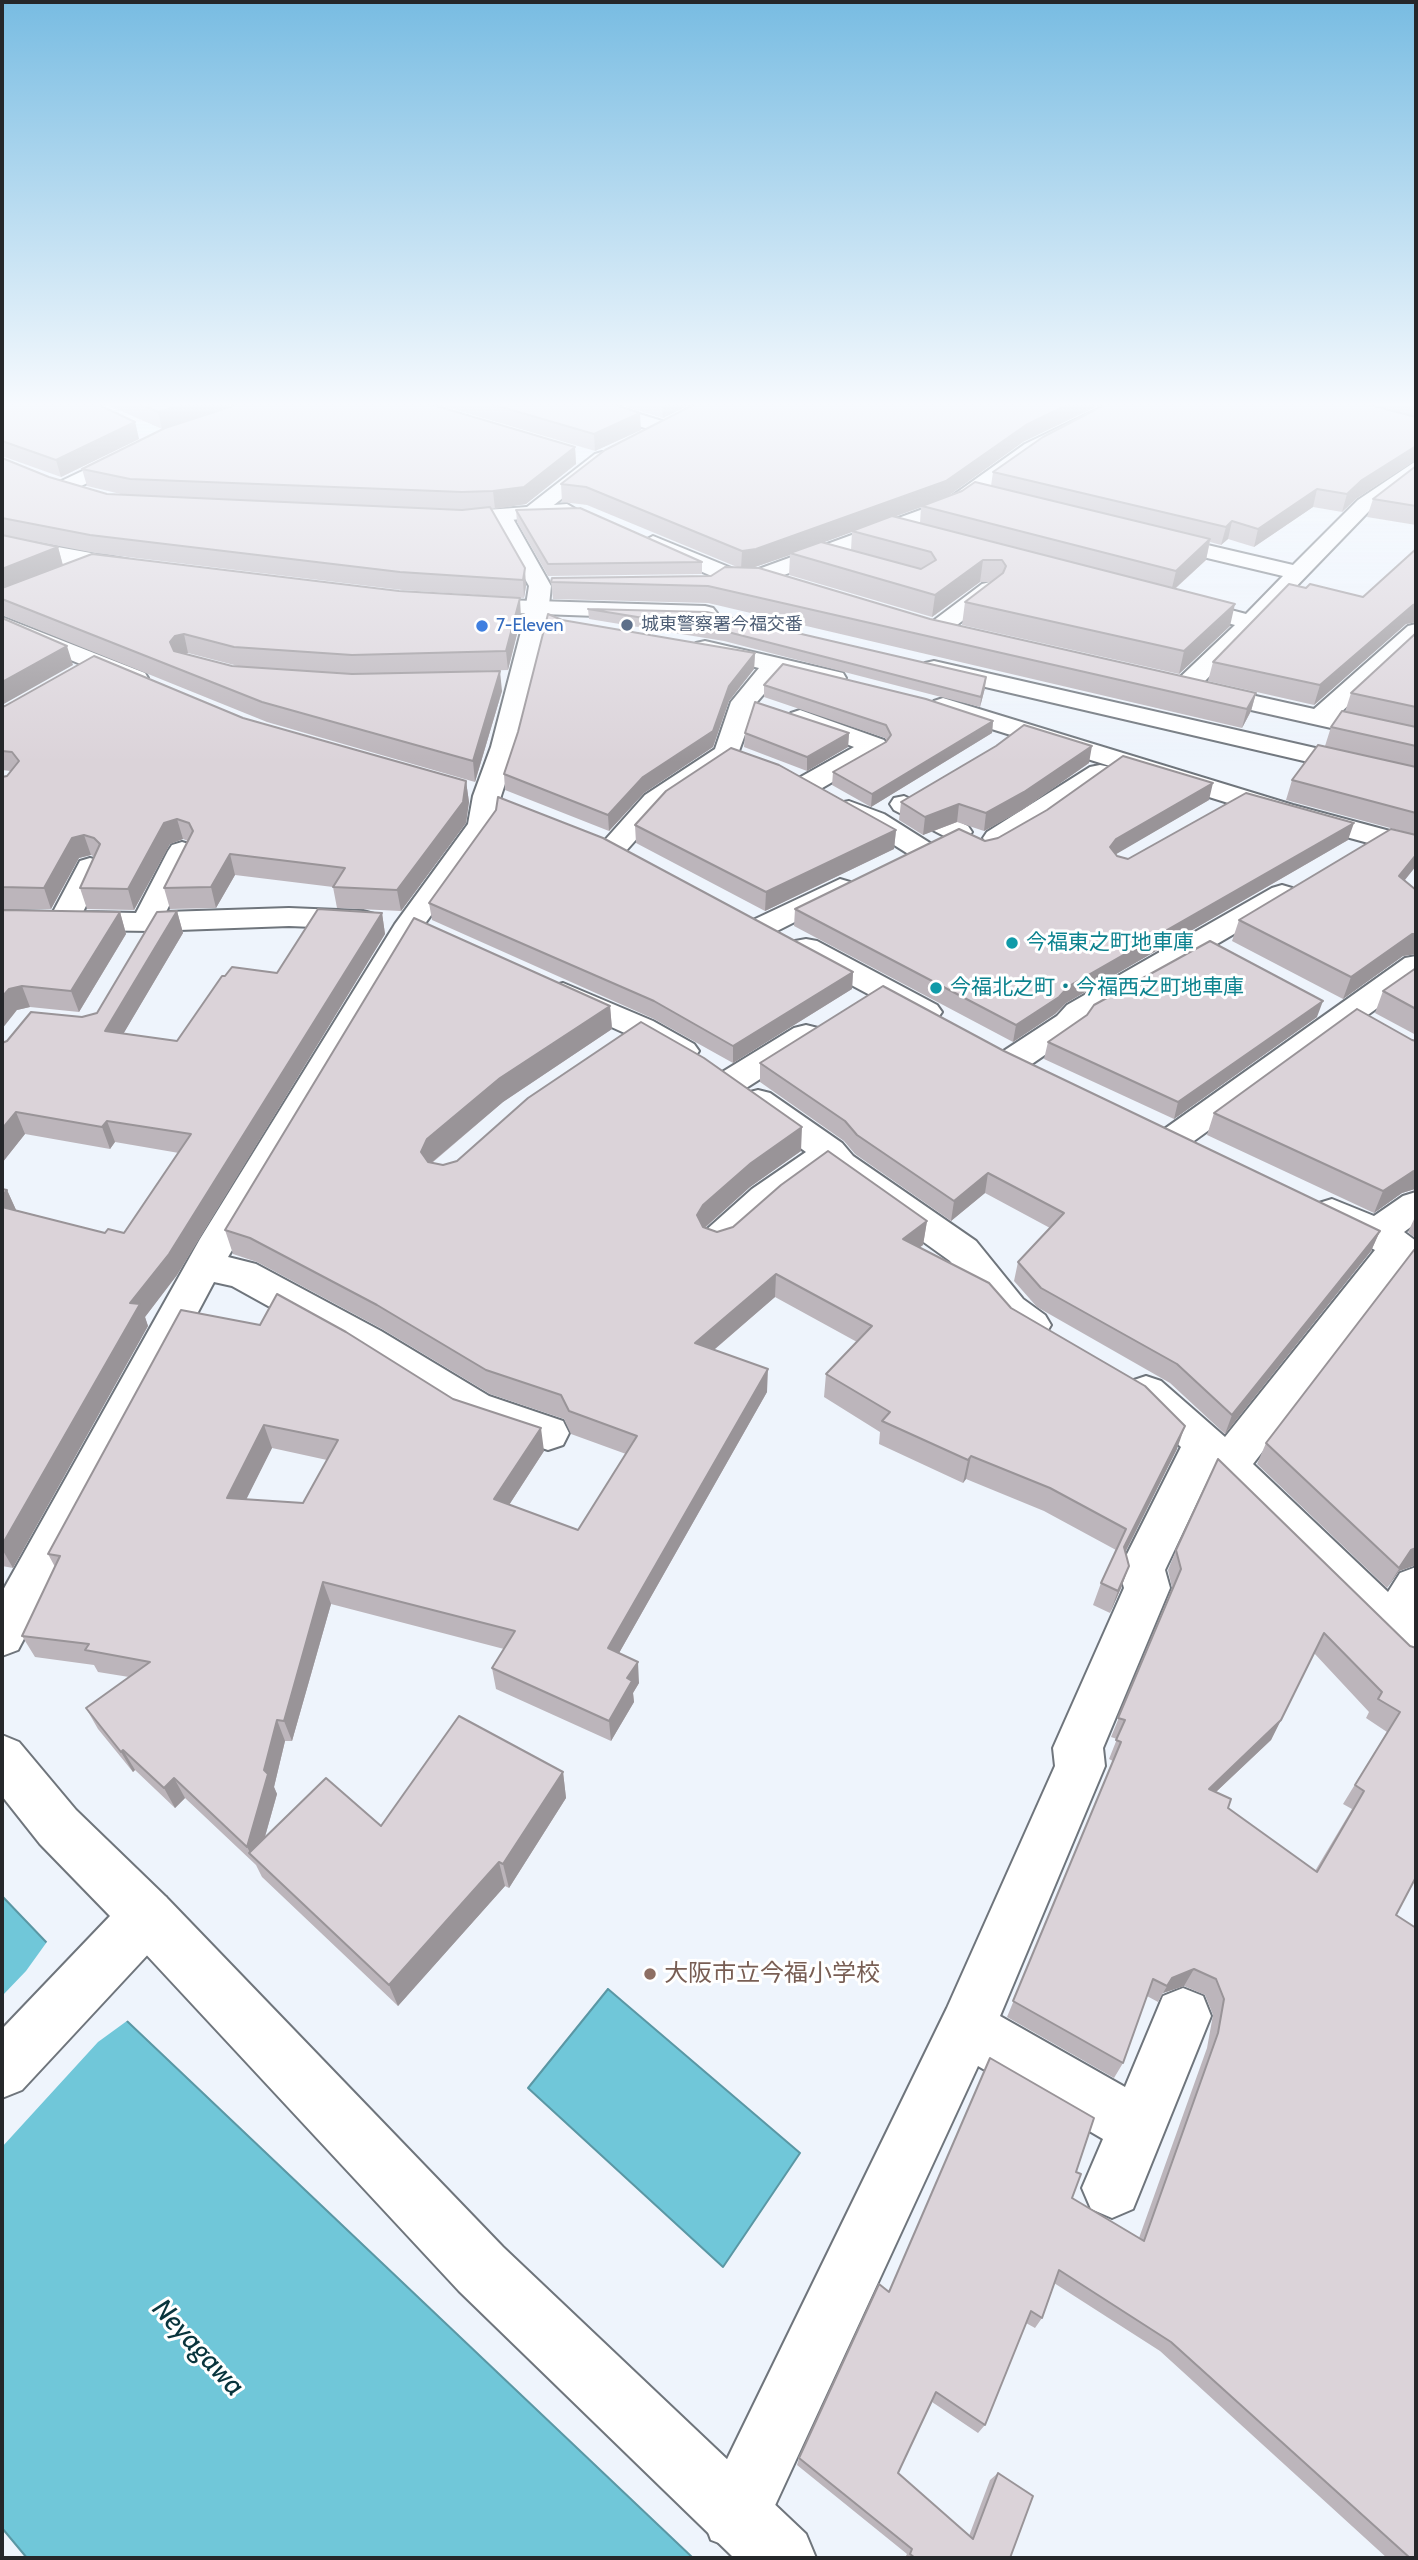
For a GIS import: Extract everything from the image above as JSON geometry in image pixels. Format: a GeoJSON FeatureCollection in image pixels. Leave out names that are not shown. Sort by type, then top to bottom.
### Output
{"type":"FeatureCollection","features":[{"type":"Feature","properties":{"kind":"street"},"geometry":{"type":"LineString","coordinates":[[504,523],[539,598],[564,625],[639,636]]}},
{"type":"Feature","properties":{"kind":"street"},"geometry":{"type":"LineString","coordinates":[[707,613],[704,584],[749,578],[904,523]]}},
{"type":"Feature","properties":{"kind":"street"},"geometry":{"type":"LineString","coordinates":[[1184,687],[1346,523]]}},
{"type":"Feature","properties":{"kind":"street"},"geometry":{"type":"LineString","coordinates":[[892,528],[932,538]]}},
{"type":"Feature","properties":{"kind":"street"},"geometry":{"type":"LineString","coordinates":[[1139,534],[1297,573]]}},
{"type":"Feature","properties":{"kind":"street"},"geometry":{"type":"LineString","coordinates":[[637,535],[749,578],[798,587]]}},
{"type":"Feature","properties":{"kind":"street"},"geometry":{"type":"LineString","coordinates":[[2,544],[95,563],[148,569]]}},
{"type":"Feature","properties":{"kind":"street"},"geometry":{"type":"LineString","coordinates":[[822,554],[859,564]]}},
{"type":"Feature","properties":{"kind":"street"},"geometry":{"type":"LineString","coordinates":[[60,578],[95,563]]}},
{"type":"Feature","properties":{"kind":"street"},"geometry":{"type":"LineString","coordinates":[[2,1635],[204,1266],[423,930],[482,825],[504,747],[508,680],[539,598],[566,586]]}},
{"type":"Feature","properties":{"kind":"street"},"geometry":{"type":"LineString","coordinates":[[937,629],[990,589]]}},
{"type":"Feature","properties":{"kind":"street"},"geometry":{"type":"LineString","coordinates":[[1158,597],[1251,622]]}},
{"type":"Feature","properties":{"kind":"street"},"geometry":{"type":"LineString","coordinates":[[451,604],[539,598],[590,608],[707,613],[734,620]]}},
{"type":"Feature","properties":{"kind":"street"},"geometry":{"type":"LineString","coordinates":[[912,621],[963,635]]}},
{"type":"Feature","properties":{"kind":"street"},"geometry":{"type":"LineString","coordinates":[[2,624],[159,688]]}},
{"type":"Feature","properties":{"kind":"street"},"geometry":{"type":"LineString","coordinates":[[1320,717],[1416,631]]}},
{"type":"Feature","properties":{"kind":"street"},"geometry":{"type":"LineString","coordinates":[[676,642],[777,664],[842,702],[875,746],[849,773],[807,785]]}},
{"type":"Feature","properties":{"kind":"street"},"geometry":{"type":"LineString","coordinates":[[910,662],[1416,779]]}},
{"type":"Feature","properties":{"kind":"street"},"geometry":{"type":"LineString","coordinates":[[68,679],[97,664]]}},
{"type":"Feature","properties":{"kind":"street"},"geometry":{"type":"LineString","coordinates":[[615,847],[655,800],[739,757],[744,702],[757,683],[777,664]]}},
{"type":"Feature","properties":{"kind":"street"},"geometry":{"type":"LineString","coordinates":[[1158,681],[1416,738]]}},
{"type":"Feature","properties":{"kind":"street"},"geometry":{"type":"LineString","coordinates":[[922,701],[1020,728],[1283,811],[1416,847]]}},
{"type":"Feature","properties":{"kind":"street"},"geometry":{"type":"LineString","coordinates":[[744,702],[776,710],[842,702]]}},
{"type":"Feature","properties":{"kind":"street"},"geometry":{"type":"LineString","coordinates":[[992,748],[1020,728]]}},
{"type":"Feature","properties":{"kind":"street"},"geometry":{"type":"LineString","coordinates":[[904,804],[984,846],[1033,818],[1118,758]]}},
{"type":"Feature","properties":{"kind":"street"},"geometry":{"type":"LineString","coordinates":[[782,772],[867,819],[874,820],[931,786]]}},
{"type":"Feature","properties":{"kind":"street"},"geometry":{"type":"LineString","coordinates":[[1205,816],[1240,796]]}},
{"type":"Feature","properties":{"kind":"street"},"geometry":{"type":"LineString","coordinates":[[874,820],[908,855],[958,832]]}},
{"type":"Feature","properties":{"kind":"street"},"geometry":{"type":"LineString","coordinates":[[1343,858],[1379,837]]}},
{"type":"Feature","properties":{"kind":"street"},"geometry":{"type":"LineString","coordinates":[[131,957],[182,851]]}},
{"type":"Feature","properties":{"kind":"street"},"geometry":{"type":"LineString","coordinates":[[63,921],[90,867]]}},
{"type":"Feature","properties":{"kind":"street"},"geometry":{"type":"LineString","coordinates":[[860,879],[753,920],[954,1027]]}},
{"type":"Feature","properties":{"kind":"street"},"geometry":{"type":"LineString","coordinates":[[1049,1077],[1002,1053],[1069,1023],[1078,1012],[1216,947],[1307,879]]}},
{"type":"Feature","properties":{"kind":"street"},"geometry":{"type":"LineString","coordinates":[[2,920],[149,922],[289,917],[423,930]]}},
{"type":"Feature","properties":{"kind":"street"},"geometry":{"type":"LineString","coordinates":[[1176,1138],[1338,1011],[1416,965]]}},
{"type":"Feature","properties":{"kind":"street"},"geometry":{"type":"LineString","coordinates":[[532,979],[641,1028],[717,1071],[829,1151],[839,1165],[963,1251],[1009,1309],[1054,1339]]}},
{"type":"Feature","properties":{"kind":"street"},"geometry":{"type":"LineString","coordinates":[[731,1082],[881,988]]}},
{"type":"Feature","properties":{"kind":"street"},"geometry":{"type":"LineString","coordinates":[[1338,1011],[1382,1033]]}},
{"type":"Feature","properties":{"kind":"street"},"geometry":{"type":"LineString","coordinates":[[607,1051],[641,1028]]}},
{"type":"Feature","properties":{"kind":"street"},"geometry":{"type":"LineString","coordinates":[[718,1240],[765,1198],[829,1151]]}},
{"type":"Feature","properties":{"kind":"street"},"geometry":{"type":"LineString","coordinates":[[1301,1198],[1397,1246]]}},
{"type":"Feature","properties":{"kind":"street"},"geometry":{"type":"LineString","coordinates":[[735,2516],[967,2028],[1080,1766],[1078,1748],[1147,1588],[1142,1570],[1216,1454],[1397,1246],[1416,1205]]}},
{"type":"Feature","properties":{"kind":"street"},"geometry":{"type":"LineString","coordinates":[[204,1266],[242,1274],[367,1342],[474,1408],[548,1433]]}},
{"type":"Feature","properties":{"kind":"street"},"geometry":{"type":"LineString","coordinates":[[1121,1377],[1154,1396],[1405,1637]]}},
{"type":"Feature","properties":{"kind":"street"},"geometry":{"type":"LineString","coordinates":[[1405,1637],[1416,1587]]}},
{"type":"Feature","properties":{"kind":"street"},"geometry":{"type":"LineString","coordinates":[[2,1758],[58,1827],[147,1916],[481,2269],[735,2516],[782,2558]]}},
{"type":"Feature","properties":{"kind":"street"},"geometry":{"type":"LineString","coordinates":[[2,2070],[147,1916]]}},
{"type":"Feature","properties":{"kind":"street"},"geometry":{"type":"LineString","coordinates":[[1112,2188],[1183,2016]]}},
{"type":"Feature","properties":{"kind":"street"},"geometry":{"type":"LineString","coordinates":[[967,2028],[1136,2126]]}},
{"type":"Feature","properties":{"kind":"water","name":"Neyagawa"},"geometry":{"type":"Polygon","coordinates":[[[2,1896],[70,1967],[693,2558],[27,2558],[2,2528],[2,1896]]]}},
{"type":"Feature","properties":{"kind":"water"},"geometry":{"type":"Polygon","coordinates":[[[608,1989],[800,2153],[723,2267],[528,2088],[608,1989]]]}},
{"type":"Feature","properties":{"kind":"pier"},"geometry":{"type":"Polygon","coordinates":[[[49,1939],[131,2018],[98,2042],[2,2147],[2,1996],[26,1971],[49,1939]]]}},
{"type":"Feature","properties":{"kind":"building"},"geometry":{"type":"Polygon","coordinates":[[[30,523],[499,523],[525,568],[523,580],[400,572],[90,535],[30,523]]]}},
{"type":"Feature","properties":{"kind":"building"},"geometry":{"type":"Polygon","coordinates":[[[524,523],[615,523],[702,562],[548,564],[524,523]]]}},
{"type":"Feature","properties":{"kind":"building"},"geometry":{"type":"Polygon","coordinates":[[[675,523],[827,523],[756,549],[742,551],[675,523]]]}},
{"type":"Feature","properties":{"kind":"building"},"geometry":{"type":"Polygon","coordinates":[[[872,523],[921,523],[1235,604],[1184,651],[965,602],[1003,573],[1006,566],[1002,560],[983,560],[935,595],[790,553],[821,542],[921,569],[936,560],[931,552],[852,531],[872,523]]]}},
{"type":"Feature","properties":{"kind":"building"},"geometry":{"type":"Polygon","coordinates":[[[990,523],[1146,523],[1210,539],[1176,571],[990,523]]]}},
{"type":"Feature","properties":{"kind":"building"},"geometry":{"type":"Polygon","coordinates":[[[1211,523],[1230,523],[1226,527],[1211,523]]]}},
{"type":"Feature","properties":{"kind":"building"},"geometry":{"type":"Polygon","coordinates":[[[1240,523],[1266,523],[1258,529],[1240,523]]]}},
{"type":"Feature","properties":{"kind":"building"},"geometry":{"type":"Polygon","coordinates":[[[2,535],[58,547],[2,569],[2,535]]]}},
{"type":"Feature","properties":{"kind":"building"},"geometry":{"type":"Polygon","coordinates":[[[1416,549],[1416,604],[1320,685],[1213,662],[1289,584],[1306,588],[1310,584],[1363,597],[1416,549]]]}},
{"type":"Feature","properties":{"kind":"building"},"geometry":{"type":"Polygon","coordinates":[[[92,554],[399,591],[520,598],[506,651],[352,655],[234,647],[184,634],[175,636],[170,642],[174,651],[232,666],[352,674],[500,671],[473,761],[262,702],[2,599],[2,588],[92,554]]]}},
{"type":"Feature","properties":{"kind":"building"},"geometry":{"type":"Polygon","coordinates":[[[725,567],[759,568],[930,619],[1256,693],[1247,709],[708,586],[551,582],[552,578],[711,576],[725,567]]]}},
{"type":"Feature","properties":{"kind":"building"},"geometry":{"type":"Polygon","coordinates":[[[588,609],[707,612],[986,677],[981,697],[724,631],[588,609]]]}},
{"type":"Feature","properties":{"kind":"building"},"geometry":{"type":"Polygon","coordinates":[[[548,614],[562,620],[755,653],[729,686],[713,731],[643,777],[608,815],[504,774],[518,732],[548,614]]]}},
{"type":"Feature","properties":{"kind":"building"},"geometry":{"type":"Polygon","coordinates":[[[2,618],[67,646],[2,682],[2,618]]]}},
{"type":"Feature","properties":{"kind":"building"},"geometry":{"type":"Polygon","coordinates":[[[1416,633],[1416,707],[1351,693],[1416,633]]]}},
{"type":"Feature","properties":{"kind":"building"},"geometry":{"type":"Polygon","coordinates":[[[94,656],[243,718],[466,781],[463,802],[397,890],[333,887],[345,868],[230,854],[211,887],[164,888],[193,831],[189,823],[177,819],[164,823],[128,889],[80,888],[100,844],[94,838],[84,835],[72,838],[44,888],[2,887],[2,777],[7,776],[19,761],[12,752],[2,751],[2,707],[94,656]]]}},
{"type":"Feature","properties":{"kind":"building"},"geometry":{"type":"Polygon","coordinates":[[[783,664],[926,699],[993,721],[872,794],[833,772],[886,742],[891,735],[886,725],[764,685],[783,664]]]}},
{"type":"Feature","properties":{"kind":"building"},"geometry":{"type":"Polygon","coordinates":[[[755,702],[849,733],[807,757],[745,733],[755,702]]]}},
{"type":"Feature","properties":{"kind":"building"},"geometry":{"type":"Polygon","coordinates":[[[1342,711],[1416,727],[1416,746],[1331,727],[1342,711]]]}},
{"type":"Feature","properties":{"kind":"building"},"geometry":{"type":"Polygon","coordinates":[[[1024,725],[1092,746],[1024,792],[986,813],[959,804],[925,817],[901,802],[996,746],[1024,725]]]}},
{"type":"Feature","properties":{"kind":"building"},"geometry":{"type":"Polygon","coordinates":[[[1318,745],[1416,767],[1416,813],[1292,780],[1318,745]]]}},
{"type":"Feature","properties":{"kind":"building"},"geometry":{"type":"Polygon","coordinates":[[[731,748],[779,765],[896,830],[766,892],[635,825],[666,791],[731,748]]]}},
{"type":"Feature","properties":{"kind":"building"},"geometry":{"type":"Polygon","coordinates":[[[1123,756],[1213,783],[1116,839],[1110,847],[1117,856],[1128,859],[1246,793],[1354,823],[1069,986],[1059,997],[1016,1025],[795,909],[959,829],[985,841],[998,838],[1047,810],[1123,756]]]}},
{"type":"Feature","properties":{"kind":"building"},"geometry":{"type":"Polygon","coordinates":[[[498,797],[603,838],[853,972],[733,1046],[654,1001],[429,903],[496,810],[498,797]]]}},
{"type":"Feature","properties":{"kind":"building"},"geometry":{"type":"Polygon","coordinates":[[[1391,829],[1416,835],[1416,855],[1399,876],[1416,890],[1416,934],[1412,934],[1351,977],[1239,920],[1391,829]]]}},
{"type":"Feature","properties":{"kind":"building"},"geometry":{"type":"Polygon","coordinates":[[[318,909],[382,913],[169,1254],[130,1303],[140,1304],[2,1545],[2,1207],[105,1233],[108,1229],[124,1233],[191,1134],[107,1121],[102,1127],[16,1112],[2,1129],[2,1043],[7,1041],[31,1012],[82,1017],[97,1013],[157,912],[177,911],[105,1031],[177,1041],[222,976],[232,967],[277,973],[318,909]]]}},
{"type":"Feature","properties":{"kind":"building"},"geometry":{"type":"Polygon","coordinates":[[[2,910],[120,912],[71,991],[22,986],[9,989],[2,997],[2,910]]]}},
{"type":"Feature","properties":{"kind":"building"},"geometry":{"type":"Polygon","coordinates":[[[414,918],[610,1006],[500,1078],[427,1139],[421,1152],[428,1162],[443,1165],[457,1161],[528,1098],[641,1022],[704,1058],[802,1127],[751,1163],[703,1205],[697,1215],[703,1227],[717,1232],[733,1227],[781,1185],[828,1151],[927,1221],[903,1239],[989,1283],[1011,1308],[1145,1386],[1185,1426],[1124,1547],[1129,1566],[1118,1591],[1101,1583],[1126,1529],[1050,1488],[971,1456],[968,1460],[882,1421],[890,1412],[826,1374],[872,1326],[776,1274],[695,1343],[768,1369],[608,1648],[638,1662],[627,1678],[632,1681],[609,1721],[492,1668],[515,1631],[323,1582],[284,1721],[277,1720],[264,1770],[268,1774],[247,1847],[174,1778],[164,1788],[123,1750],[121,1752],[86,1708],[150,1662],[85,1650],[89,1644],[22,1636],[60,1556],[48,1554],[181,1310],[260,1325],[277,1294],[346,1332],[453,1399],[541,1428],[494,1499],[578,1530],[637,1436],[569,1411],[561,1395],[486,1370],[377,1305],[250,1238],[225,1230],[414,918]],[[264,1425],[227,1498],[303,1503],[338,1440],[264,1425]]]}},
{"type":"Feature","properties":{"kind":"building"},"geometry":{"type":"Polygon","coordinates":[[[1210,941],[1323,1001],[1178,1102],[1048,1042],[1087,1015],[1094,1005],[1210,941]]]}},
{"type":"Feature","properties":{"kind":"building"},"geometry":{"type":"Polygon","coordinates":[[[1416,968],[1416,1009],[1383,991],[1416,968]]]}},
{"type":"Feature","properties":{"kind":"building"},"geometry":{"type":"Polygon","coordinates":[[[883,986],[1004,1051],[1380,1231],[1232,1415],[1177,1364],[1041,1288],[1018,1262],[1064,1213],[988,1173],[954,1201],[857,1135],[845,1121],[760,1063],[883,986]]]}},
{"type":"Feature","properties":{"kind":"building"},"geometry":{"type":"Polygon","coordinates":[[[1357,1009],[1416,1041],[1416,1170],[1383,1191],[1214,1113],[1357,1009]]]}},
{"type":"Feature","properties":{"kind":"building"},"geometry":{"type":"Polygon","coordinates":[[[1414,1250],[1416,1548],[1411,1550],[1399,1568],[1266,1443],[1414,1250]]]}},
{"type":"Feature","properties":{"kind":"building"},"geometry":{"type":"Polygon","coordinates":[[[1218,1459],[1410,1646],[1416,1648],[1416,1877],[1396,1915],[1416,1928],[1416,2558],[1410,2558],[1171,2342],[1059,2270],[1042,2318],[1031,2311],[985,2425],[936,2392],[898,2473],[973,2539],[998,2473],[1033,2496],[1010,2558],[915,2558],[910,2554],[912,2549],[799,2458],[879,2284],[889,2292],[990,2058],[1094,2118],[1076,2172],[1081,2174],[1072,2198],[1144,2241],[1218,2033],[1224,1999],[1216,1979],[1194,1969],[1172,1978],[1167,1986],[1153,1979],[1123,2063],[1013,2001],[1121,1742],[1116,1740],[1125,1720],[1118,1718],[1181,1569],[1176,1550],[1218,1459]],[[1324,1633],[1281,1720],[1209,1789],[1231,1799],[1228,1808],[1317,1872],[1364,1791],[1355,1785],[1400,1712],[1378,1699],[1382,1692],[1324,1633]]]}},
{"type":"Feature","properties":{"kind":"building"},"geometry":{"type":"Polygon","coordinates":[[[459,1716],[563,1772],[503,1864],[499,1862],[389,1985],[249,1853],[326,1778],[381,1826],[459,1716]]]}},
{"type":"Feature","properties":{"kind":"place","name":"城東警察署今福交番"},"geometry":{"type":"Point","coordinates":[627,625]}},
{"type":"Feature","properties":{"kind":"place","name":"7-Eleven"},"geometry":{"type":"Point","coordinates":[482,626]}},
{"type":"Feature","properties":{"kind":"place","name":"今福東之町地車庫"},"geometry":{"type":"Point","coordinates":[1012,943]}},
{"type":"Feature","properties":{"kind":"place","name":"今福北之町・今福西之町地車庫"},"geometry":{"type":"Point","coordinates":[936,988]}},
{"type":"Feature","properties":{"kind":"place","name":"大阪市立今福小学校"},"geometry":{"type":"Point","coordinates":[650,1974]}}]}
